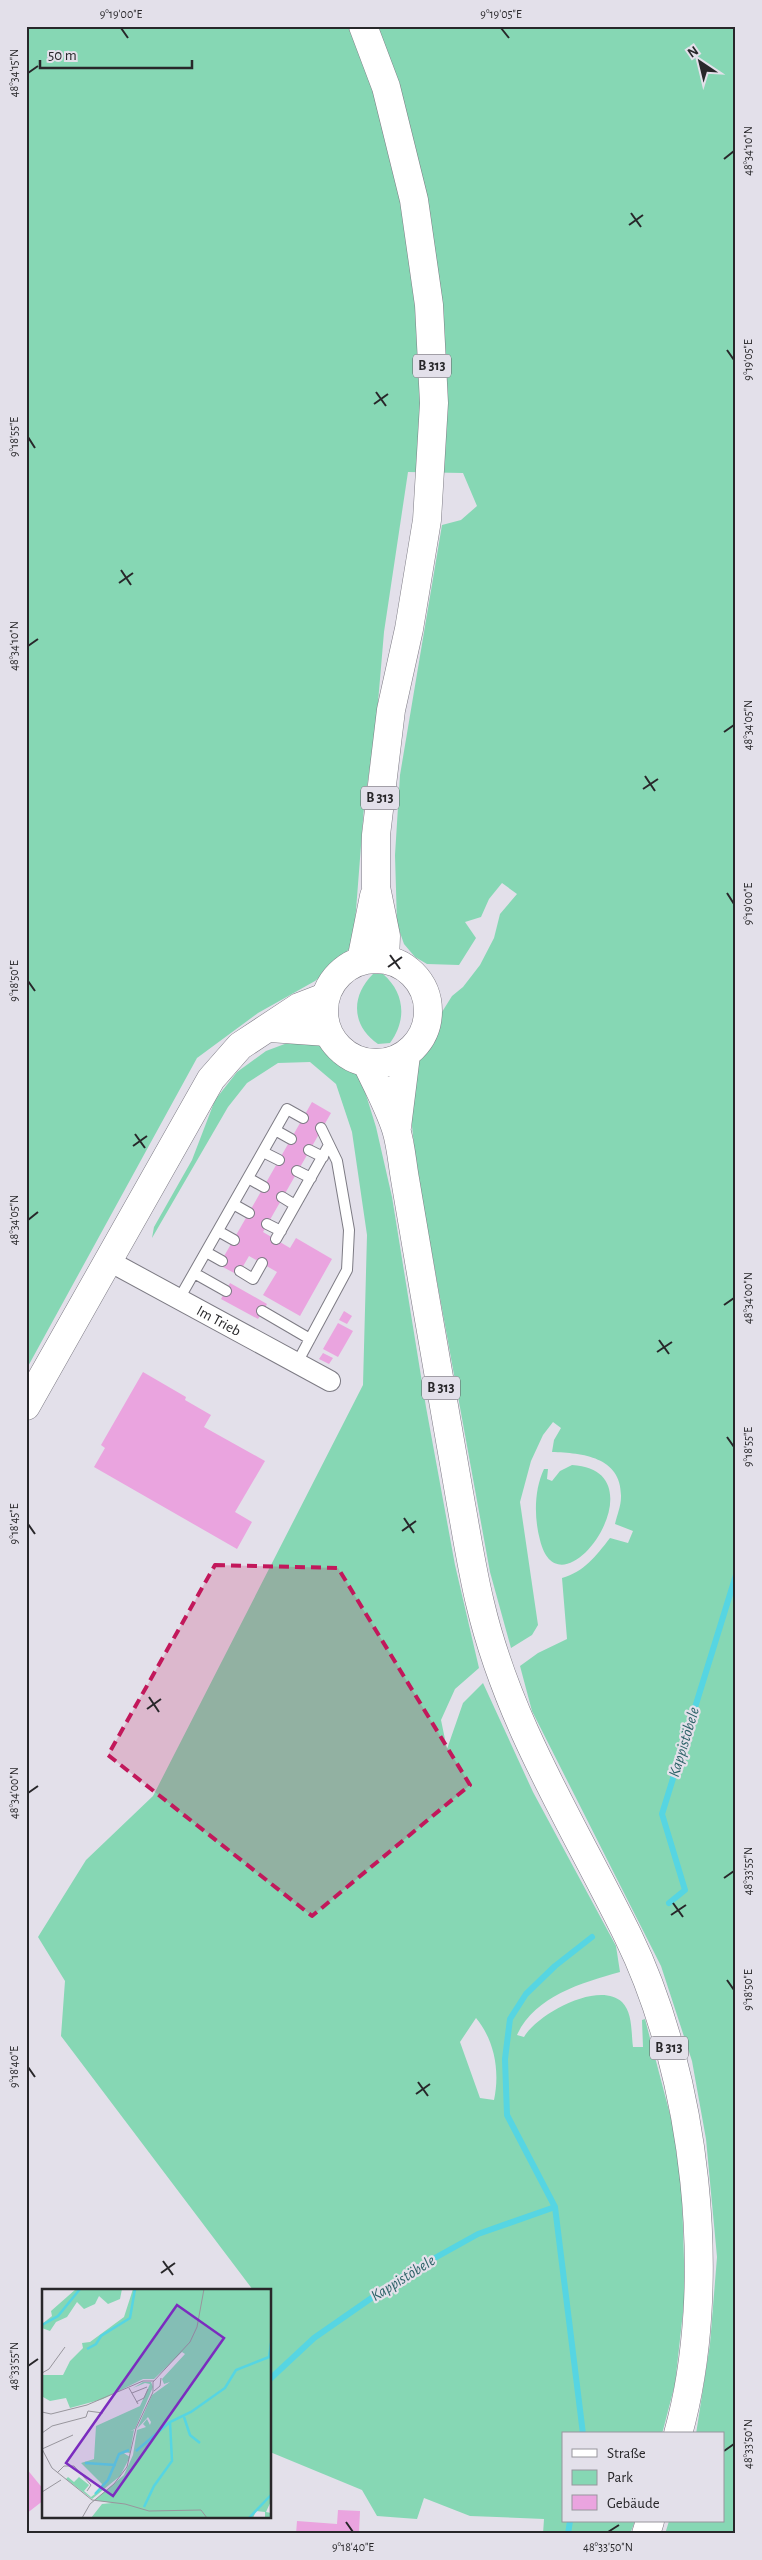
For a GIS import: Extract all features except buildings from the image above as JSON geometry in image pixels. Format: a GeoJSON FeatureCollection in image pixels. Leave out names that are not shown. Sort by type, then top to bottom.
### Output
{"type":"FeatureCollection","features":[{"type":"Feature","properties":{"kind":"main road","name":"B 313"},"geometry":{"type":"LineString","coordinates":[[363,26],[386,87],[414,200],[429,305],[434,403],[427,520],[409,630],[391,710],[376,835],[376,887],[386,936],[373,960]]}},
{"type":"Feature","properties":{"kind":"main road"},"geometry":{"type":"LineString","coordinates":[[373,960],[402,965],[416,976],[428,999],[427,1026],[419,1042],[406,1055],[394,1061],[381,1064],[367,1064],[350,1058],[337,1047],[327,1032],[323,1015],[325,996],[333,981],[345,968],[373,960]]}},
{"type":"Feature","properties":{"kind":"main road"},"geometry":{"type":"LineString","coordinates":[[26,1406],[211,1079],[240,1046],[270,1028],[299,1007],[325,996]]}},
{"type":"Feature","properties":{"kind":"main road"},"geometry":{"type":"LineString","coordinates":[[270,1028],[327,1032]]}},
{"type":"Feature","properties":{"kind":"main road","name":"B 313"},"geometry":{"type":"LineString","coordinates":[[396,1130],[406,1055]]}},
{"type":"Feature","properties":{"kind":"main road","name":"B 313"},"geometry":{"type":"LineString","coordinates":[[367,1064],[396,1130],[479,1601],[491,1645],[507,1695],[538,1764],[629,1939],[659,2014],[676,2070],[691,2144],[697,2223],[698,2294],[692,2359],[678,2432]]}},
{"type":"Feature","properties":{"kind":"main road"},"geometry":{"type":"LineString","coordinates":[[646,2534],[650,2522]]}},
{"type":"Feature","properties":{"kind":"street","name":"Im Trieb"},"geometry":{"type":"LineString","coordinates":[[109,1261],[330,1381]]}},
{"type":"Feature","properties":{"kind":"lane"},"geometry":{"type":"LineString","coordinates":[[179,1299],[287,1109],[303,1118]]}},
{"type":"Feature","properties":{"kind":"lane"},"geometry":{"type":"LineString","coordinates":[[297,1363],[347,1270],[349,1230],[337,1161],[321,1128]]}},
{"type":"Feature","properties":{"kind":"lane"},"geometry":{"type":"LineString","coordinates":[[275,1130],[291,1139]]}},
{"type":"Feature","properties":{"kind":"lane"},"geometry":{"type":"LineString","coordinates":[[267,1224],[278,1235],[330,1145]]}},
{"type":"Feature","properties":{"kind":"lane"},"geometry":{"type":"LineString","coordinates":[[309,1150],[323,1157]]}},
{"type":"Feature","properties":{"kind":"lane"},"geometry":{"type":"LineString","coordinates":[[263,1152],[279,1160]]}},
{"type":"Feature","properties":{"kind":"lane"},"geometry":{"type":"LineString","coordinates":[[297,1171],[311,1178]]}},
{"type":"Feature","properties":{"kind":"lane"},"geometry":{"type":"LineString","coordinates":[[248,1178],[264,1187]]}},
{"type":"Feature","properties":{"kind":"lane"},"geometry":{"type":"LineString","coordinates":[[282,1197],[296,1205]]}},
{"type":"Feature","properties":{"kind":"lane"},"geometry":{"type":"LineString","coordinates":[[233,1204],[249,1213]]}},
{"type":"Feature","properties":{"kind":"lane"},"geometry":{"type":"LineString","coordinates":[[218,1231],[234,1240]]}},
{"type":"Feature","properties":{"kind":"lane"},"geometry":{"type":"LineString","coordinates":[[206,1252],[222,1261]]}},
{"type":"Feature","properties":{"kind":"lane"},"geometry":{"type":"LineString","coordinates":[[240,1271],[253,1279],[262,1263]]}},
{"type":"Feature","properties":{"kind":"lane"},"geometry":{"type":"LineString","coordinates":[[194,1273],[226,1291]]}},
{"type":"Feature","properties":{"kind":"lane"},"geometry":{"type":"LineString","coordinates":[[262,1311],[310,1339]]}},
{"type":"Feature","properties":{"kind":"highlighted area"},"geometry":{"type":"Polygon","coordinates":[[[215,1565],[338,1568],[470,1785],[312,1916],[108,1755],[215,1565]]]}},
{"type":"Feature","properties":{"kind":"green space"},"geometry":{"type":"Polygon","coordinates":[[[26,26],[736,26],[736,2534],[665,2534],[669,2522],[724,2522],[724,2432],[696,2432],[710,2344],[717,2257],[706,2139],[692,2061],[661,1966],[532,1711],[520,1666],[538,1653],[567,1639],[562,1578],[577,1572],[583,1567],[610,1538],[628,1543],[633,1531],[615,1524],[621,1497],[620,1484],[615,1473],[608,1465],[588,1456],[552,1452],[554,1440],[561,1428],[553,1422],[543,1435],[531,1461],[520,1502],[538,1625],[532,1635],[511,1648],[490,1572],[416,1166],[408,1086],[414,1067],[437,1035],[442,1012],[452,996],[463,987],[480,965],[494,938],[500,914],[517,894],[502,883],[489,899],[481,917],[465,922],[476,938],[459,965],[427,964],[415,957],[404,944],[397,924],[395,855],[400,775],[442,525],[461,520],[477,506],[463,473],[408,472],[384,632],[376,726],[364,807],[355,923],[349,949],[315,981],[258,1013],[197,1058],[26,1370],[26,26]]]}},
{"type":"Feature","properties":{"kind":"green space"},"geometry":{"type":"Polygon","coordinates":[[[373,974],[383,974],[396,990],[399,998],[401,1016],[399,1025],[390,1043],[378,1044],[369,1037],[359,1020],[357,1011],[360,992],[373,974]]]}},
{"type":"Feature","properties":{"kind":"green space"},"geometry":{"type":"Polygon","coordinates":[[[290,1042],[323,1045],[354,1068],[362,1082],[376,1127],[392,1197],[426,1407],[455,1565],[479,1668],[455,1689],[441,1720],[447,1749],[463,1703],[483,1683],[533,1792],[616,1946],[620,1972],[575,1986],[547,2001],[535,2010],[517,2035],[524,2037],[542,2019],[569,2003],[584,1997],[599,1995],[612,1996],[626,2007],[630,2017],[633,2047],[643,2047],[642,2020],[645,2019],[673,2126],[682,2194],[685,2294],[675,2384],[663,2432],[562,2432],[562,2522],[635,2522],[630,2534],[543,2534],[544,2519],[470,2516],[424,2498],[417,2519],[377,2516],[362,2490],[271,2452],[271,2289],[252,2289],[61,2036],[65,1981],[38,1937],[86,1860],[153,1796],[363,1385],[367,1235],[352,1132],[336,1084],[310,1062],[278,1063],[247,1083],[228,1107],[152,1238],[154,1227],[192,1160],[215,1100],[237,1072],[266,1051],[290,1042]],[[476,2018],[460,2042],[480,2098],[494,2100],[496,2068],[488,2037],[476,2018]]]}},
{"type":"Feature","properties":{"kind":"green space"},"geometry":{"type":"Polygon","coordinates":[[[572,1465],[598,1473],[609,1490],[608,1513],[599,1536],[584,1554],[567,1564],[551,1561],[540,1540],[536,1504],[538,1486],[544,1469],[548,1469],[547,1479],[552,1481],[560,1471],[572,1465]]]}},
{"type":"Feature","properties":{"kind":"waterway","name":"Kappistöbele"},"geometry":{"type":"LineString","coordinates":[[669,1903],[685,1890],[662,1814],[736,1575]]}},
{"type":"Feature","properties":{"kind":"waterway","name":"Kappistöbele"},"geometry":{"type":"LineString","coordinates":[[583,2432],[555,2207],[507,2115],[505,2059],[510,2019],[526,1994],[555,1966],[592,1937]]}},
{"type":"Feature","properties":{"kind":"waterway","name":"Kappistöbele"},"geometry":{"type":"LineString","coordinates":[[271,2378],[314,2338],[406,2274],[478,2234],[555,2207]]}},
{"type":"Feature","properties":{"kind":"waterway","name":"Kappistöbele"},"geometry":{"type":"LineString","coordinates":[[568,2534],[570,2522]]}}]}
